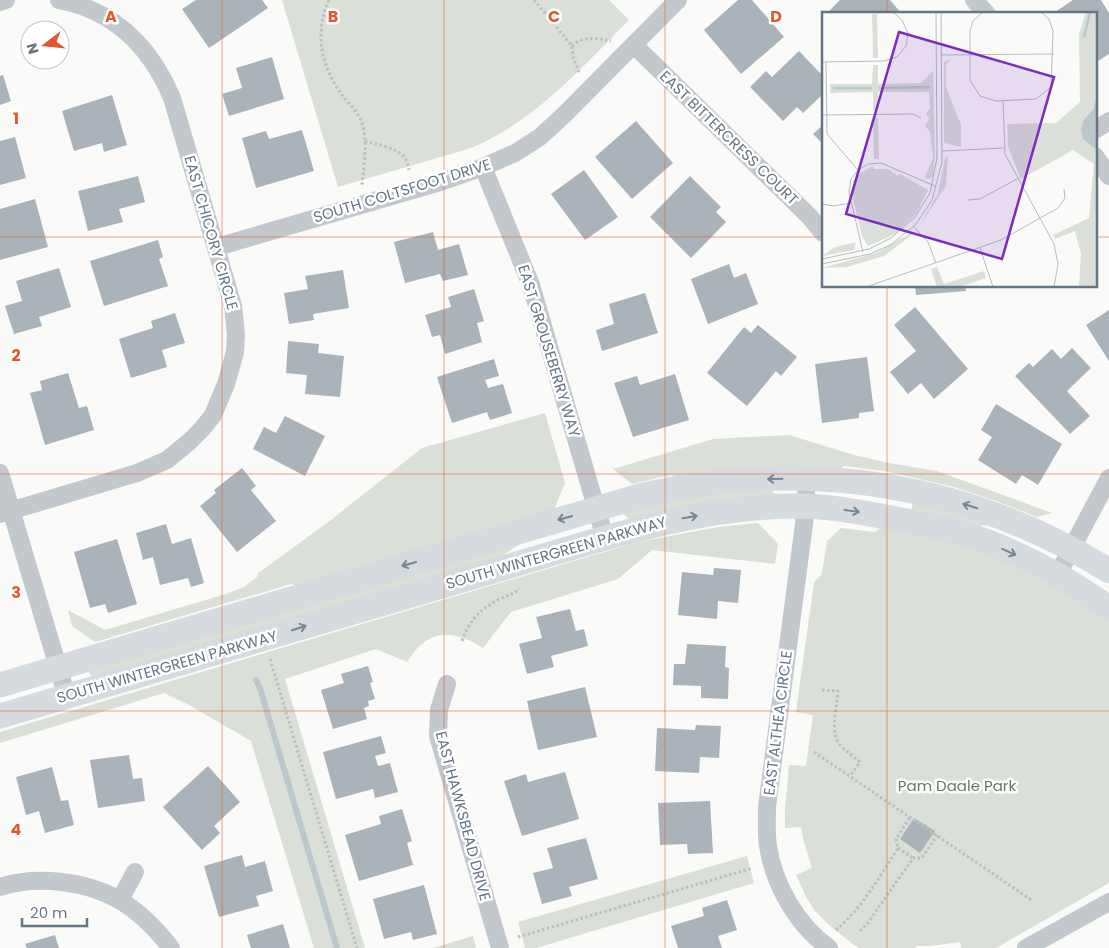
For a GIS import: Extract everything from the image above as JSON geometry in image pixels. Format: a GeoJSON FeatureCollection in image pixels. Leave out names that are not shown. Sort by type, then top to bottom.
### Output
{"type":"FeatureCollection","features":[{"type":"Feature","properties":{"kind":"street"},"geometry":{"type":"LineString","coordinates":[[0,2],[6,0]]}},
{"type":"Feature","properties":{"kind":"street","name":"EAST CHICORY CIRCLE"},"geometry":{"type":"LineString","coordinates":[[6,512],[152,468],[168,460],[202,429],[212,415],[231,370],[235,352],[236,335],[233,306],[217,247],[172,98],[157,67],[138,42],[118,25],[91,10],[59,0]]}},
{"type":"Feature","properties":{"kind":"street","name":"SOUTH COLTSFOOT DRIVE"},"geometry":{"type":"LineString","coordinates":[[217,247],[440,182],[483,167],[515,153],[552,126],[678,0]]}},
{"type":"Feature","properties":{"kind":"street"},"geometry":{"type":"LineString","coordinates":[[974,0],[985,12]]}},
{"type":"Feature","properties":{"kind":"street","name":"EAST BITTERCRESS COURT"},"geometry":{"type":"LineString","coordinates":[[634,45],[810,217],[822,232]]}},
{"type":"Feature","properties":{"kind":"street"},"geometry":{"type":"LineString","coordinates":[[1096,129],[1109,121]]}},
{"type":"Feature","properties":{"kind":"street"},"geometry":{"type":"LineString","coordinates":[[1096,157],[1109,176]]}},
{"type":"Feature","properties":{"kind":"street","name":"EAST GROUSEBERRY WAY"},"geometry":{"type":"LineString","coordinates":[[483,167],[531,285],[605,538]]}},
{"type":"Feature","properties":{"kind":"street"},"geometry":{"type":"LineString","coordinates":[[0,472],[6,512],[67,697]]}},
{"type":"Feature","properties":{"kind":"street"},"geometry":{"type":"LineString","coordinates":[[1057,576],[1109,478]]}},
{"type":"Feature","properties":{"kind":"street","name":"EAST ALTHEA CIRCLE"},"geometry":{"type":"LineString","coordinates":[[807,479],[767,807],[767,835],[771,861],[783,892],[801,921],[829,948]]}},
{"type":"Feature","properties":{"kind":"street","name":"SOUTH WINTERGREEN PARKWAY"},"geometry":{"type":"LineString","coordinates":[[0,685],[640,496],[700,484],[734,480],[845,480],[891,487],[944,499],[1011,521],[1070,549],[1109,571]]}},
{"type":"Feature","properties":{"kind":"street","name":"SOUTH WINTERGREEN PARKWAY"},"geometry":{"type":"LineString","coordinates":[[0,716],[605,538],[686,517],[746,509],[805,506],[854,511],[958,532],[998,547],[1057,576],[1109,608]]}},
{"type":"Feature","properties":{"kind":"street","name":"EAST HAWKSBEAD DRIVE"},"geometry":{"type":"LineString","coordinates":[[447,684],[439,710],[438,736],[500,948]]}},
{"type":"Feature","properties":{"kind":"street"},"geometry":{"type":"LineString","coordinates":[[120,900],[135,872]]}},
{"type":"Feature","properties":{"kind":"street"},"geometry":{"type":"LineString","coordinates":[[0,887],[28,882],[53,882],[94,890],[120,900],[154,927],[172,948]]}},
{"type":"Feature","properties":{"kind":"street"},"geometry":{"type":"LineString","coordinates":[[1036,945],[1109,902]]}},
{"type":"Feature","properties":{"kind":"path"},"geometry":{"type":"LineString","coordinates":[[328,0],[321,31],[324,58],[329,74],[339,91],[361,120],[365,141],[362,185]]}},
{"type":"Feature","properties":{"kind":"path"},"geometry":{"type":"LineString","coordinates":[[534,0],[572,46],[573,57],[580,74]]}},
{"type":"Feature","properties":{"kind":"path"},"geometry":{"type":"LineString","coordinates":[[572,46],[582,40],[612,41]]}},
{"type":"Feature","properties":{"kind":"path"},"geometry":{"type":"LineString","coordinates":[[365,141],[401,155],[406,159],[410,170]]}},
{"type":"Feature","properties":{"kind":"path"},"geometry":{"type":"LineString","coordinates":[[462,641],[468,625],[480,611],[518,590],[521,583]]}},
{"type":"Feature","properties":{"kind":"path"},"geometry":{"type":"LineString","coordinates":[[270,659],[357,948]]}},
{"type":"Feature","properties":{"kind":"path"},"geometry":{"type":"LineString","coordinates":[[822,690],[838,691],[835,732],[841,746],[860,762],[850,776]]}},
{"type":"Feature","properties":{"kind":"path"},"geometry":{"type":"LineString","coordinates":[[814,752],[1032,901]]}},
{"type":"Feature","properties":{"kind":"path"},"geometry":{"type":"LineString","coordinates":[[910,817],[896,839],[898,848],[913,858],[922,858],[937,835]]}},
{"type":"Feature","properties":{"kind":"path"},"geometry":{"type":"LineString","coordinates":[[836,930],[853,914],[898,848]]}},
{"type":"Feature","properties":{"kind":"path"},"geometry":{"type":"LineString","coordinates":[[860,931],[867,924],[913,858]]}},
{"type":"Feature","properties":{"kind":"path"},"geometry":{"type":"LineString","coordinates":[[518,938],[754,868]]}},
{"type":"Feature","properties":{"kind":"green space"},"geometry":{"type":"Polygon","coordinates":[[[282,0],[609,0],[629,20],[555,93],[514,125],[492,138],[468,149],[338,187],[282,0]]]}},
{"type":"Feature","properties":{"kind":"green space"},"geometry":{"type":"Polygon","coordinates":[[[545,413],[565,483],[553,512],[301,587],[291,584],[95,642],[72,626],[68,610],[105,630],[244,587],[258,576],[257,574],[331,520],[422,448],[545,413]]]}},
{"type":"Feature","properties":{"kind":"green space"},"geometry":{"type":"Polygon","coordinates":[[[789,435],[854,455],[937,471],[1052,513],[1037,517],[954,487],[884,471],[844,466],[838,471],[682,479],[671,475],[632,484],[613,469],[713,439],[789,435]]]}},
{"type":"Feature","properties":{"kind":"green space"},"geometry":{"type":"Polygon","coordinates":[[[771,490],[776,495],[629,519],[621,511],[684,494],[771,490]]]}},
{"type":"Feature","properties":{"kind":"green space"},"geometry":{"type":"Polygon","coordinates":[[[913,501],[991,525],[967,527],[911,512],[913,501]]]}},
{"type":"Feature","properties":{"kind":"green space"},"geometry":{"type":"Polygon","coordinates":[[[758,523],[778,544],[775,564],[652,550],[618,579],[511,612],[483,648],[461,637],[441,635],[423,643],[407,662],[376,649],[285,679],[365,948],[314,948],[251,741],[189,705],[164,693],[0,743],[0,732],[638,542],[718,527],[758,523]]]}},
{"type":"Feature","properties":{"kind":"green space","name":"Pam Daale Park"},"geometry":{"type":"Polygon","coordinates":[[[884,526],[909,530],[996,556],[1109,617],[1109,883],[996,948],[961,948],[960,942],[916,946],[916,948],[859,948],[828,924],[815,911],[796,875],[812,868],[801,827],[785,828],[785,810],[789,765],[806,766],[813,715],[796,712],[814,582],[822,574],[827,541],[841,528],[875,532],[884,526]]]}},
{"type":"Feature","properties":{"kind":"green space"},"geometry":{"type":"Polygon","coordinates":[[[526,540],[496,560],[93,678],[87,670],[526,540]]]}},
{"type":"Feature","properties":{"kind":"green space"},"geometry":{"type":"Polygon","coordinates":[[[747,856],[754,883],[536,948],[525,948],[518,922],[747,856]]]}},
{"type":"Feature","properties":{"kind":"green space"},"geometry":{"type":"Polygon","coordinates":[[[473,936],[476,948],[433,948],[473,936]]]}},
{"type":"Feature","properties":{"kind":"building"},"geometry":{"type":"Polygon","coordinates":[[[196,0],[262,0],[268,8],[209,48],[182,9],[196,0]]]}},
{"type":"Feature","properties":{"kind":"building"},"geometry":{"type":"Polygon","coordinates":[[[738,0],[752,0],[784,37],[741,74],[704,30],[738,0]]]}},
{"type":"Feature","properties":{"kind":"building"},"geometry":{"type":"Polygon","coordinates":[[[840,0],[890,0],[900,12],[828,12],[840,0]]]}},
{"type":"Feature","properties":{"kind":"building"},"geometry":{"type":"Polygon","coordinates":[[[1073,0],[1101,0],[1109,13],[1109,54],[1096,62],[1096,12],[1055,12],[1073,0]]]}},
{"type":"Feature","properties":{"kind":"building"},"geometry":{"type":"Polygon","coordinates":[[[799,51],[822,75],[822,95],[803,113],[797,107],[783,121],[750,87],[766,71],[772,77],[799,51]]]}},
{"type":"Feature","properties":{"kind":"building"},"geometry":{"type":"Polygon","coordinates":[[[272,57],[284,99],[229,116],[222,94],[242,88],[236,68],[272,57]]]}},
{"type":"Feature","properties":{"kind":"building"},"geometry":{"type":"Polygon","coordinates":[[[3,75],[11,101],[0,105],[0,76],[3,75]]]}},
{"type":"Feature","properties":{"kind":"building"},"geometry":{"type":"Polygon","coordinates":[[[112,95],[127,145],[104,152],[102,143],[74,151],[62,111],[112,95]]]}},
{"type":"Feature","properties":{"kind":"building"},"geometry":{"type":"Polygon","coordinates":[[[636,121],[673,163],[632,199],[595,157],[636,121]]]}},
{"type":"Feature","properties":{"kind":"building"},"geometry":{"type":"Polygon","coordinates":[[[822,126],[822,143],[813,134],[822,126]]]}},
{"type":"Feature","properties":{"kind":"building"},"geometry":{"type":"Polygon","coordinates":[[[302,130],[314,171],[256,188],[242,138],[266,131],[269,139],[302,130]]]}},
{"type":"Feature","properties":{"kind":"building"},"geometry":{"type":"Polygon","coordinates":[[[15,137],[26,178],[0,185],[0,141],[15,137]]]}},
{"type":"Feature","properties":{"kind":"building"},"geometry":{"type":"Polygon","coordinates":[[[584,170],[618,217],[585,240],[551,194],[584,170]]]}},
{"type":"Feature","properties":{"kind":"building"},"geometry":{"type":"Polygon","coordinates":[[[138,176],[145,202],[119,209],[123,222],[88,231],[78,191],[138,176]]]}},
{"type":"Feature","properties":{"kind":"building"},"geometry":{"type":"Polygon","coordinates":[[[690,176],[721,207],[716,212],[726,222],[691,258],[650,217],[690,176]]]}},
{"type":"Feature","properties":{"kind":"building"},"geometry":{"type":"Polygon","coordinates":[[[35,199],[48,247],[0,260],[0,209],[35,199]]]}},
{"type":"Feature","properties":{"kind":"building"},"geometry":{"type":"Polygon","coordinates":[[[433,232],[438,250],[459,244],[468,275],[443,281],[440,274],[405,283],[394,242],[433,232]]]}},
{"type":"Feature","properties":{"kind":"building"},"geometry":{"type":"Polygon","coordinates":[[[158,240],[163,257],[159,259],[168,286],[104,306],[90,261],[158,240]]]}},
{"type":"Feature","properties":{"kind":"building"},"geometry":{"type":"Polygon","coordinates":[[[729,264],[734,278],[746,273],[758,304],[708,324],[691,279],[729,264]]]}},
{"type":"Feature","properties":{"kind":"building"},"geometry":{"type":"Polygon","coordinates":[[[59,268],[71,307],[39,317],[42,326],[14,334],[5,306],[22,301],[16,281],[59,268]]]}},
{"type":"Feature","properties":{"kind":"building"},"geometry":{"type":"Polygon","coordinates":[[[343,270],[349,308],[313,314],[314,320],[289,324],[284,293],[308,289],[305,276],[343,270]]]}},
{"type":"Feature","properties":{"kind":"building"},"geometry":{"type":"Polygon","coordinates":[[[915,288],[965,288],[966,291],[916,295],[915,288]]]}},
{"type":"Feature","properties":{"kind":"building"},"geometry":{"type":"Polygon","coordinates":[[[474,289],[484,321],[477,323],[482,342],[445,354],[440,335],[432,337],[425,315],[451,307],[448,297],[474,289]]]}},
{"type":"Feature","properties":{"kind":"building"},"geometry":{"type":"Polygon","coordinates":[[[645,293],[658,333],[602,351],[596,330],[614,324],[609,304],[645,293]]]}},
{"type":"Feature","properties":{"kind":"building"},"geometry":{"type":"Polygon","coordinates":[[[915,307],[968,369],[934,399],[921,383],[908,394],[890,372],[916,351],[894,325],[915,307]]]}},
{"type":"Feature","properties":{"kind":"building"},"geometry":{"type":"Polygon","coordinates":[[[1109,310],[1109,361],[1086,325],[1109,310]]]}},
{"type":"Feature","properties":{"kind":"building"},"geometry":{"type":"Polygon","coordinates":[[[175,313],[185,343],[162,350],[167,367],[131,378],[119,339],[153,328],[151,321],[175,313]]]}},
{"type":"Feature","properties":{"kind":"building"},"geometry":{"type":"Polygon","coordinates":[[[758,325],[797,357],[781,376],[776,371],[747,406],[707,373],[744,327],[751,333],[758,325]]]}},
{"type":"Feature","properties":{"kind":"building"},"geometry":{"type":"Polygon","coordinates":[[[288,341],[319,344],[318,353],[344,356],[340,397],[305,394],[307,375],[286,373],[288,341]]]}},
{"type":"Feature","properties":{"kind":"building"},"geometry":{"type":"Polygon","coordinates":[[[1072,348],[1091,368],[1067,391],[1090,416],[1070,434],[1015,376],[1029,363],[1033,367],[1052,349],[1061,359],[1072,348]]]}},
{"type":"Feature","properties":{"kind":"building"},"geometry":{"type":"Polygon","coordinates":[[[867,357],[874,411],[859,413],[859,418],[822,423],[815,364],[867,357]]]}},
{"type":"Feature","properties":{"kind":"building"},"geometry":{"type":"Polygon","coordinates":[[[494,359],[499,376],[485,380],[488,388],[503,384],[512,413],[490,420],[487,412],[452,423],[437,377],[494,359]]]}},
{"type":"Feature","properties":{"kind":"building"},"geometry":{"type":"Polygon","coordinates":[[[68,373],[79,408],[87,406],[94,430],[45,445],[30,393],[42,390],[40,381],[68,373]]]}},
{"type":"Feature","properties":{"kind":"building"},"geometry":{"type":"Polygon","coordinates":[[[675,374],[689,420],[633,437],[614,383],[637,376],[640,385],[675,374]]]}},
{"type":"Feature","properties":{"kind":"building"},"geometry":{"type":"Polygon","coordinates":[[[996,404],[1062,444],[1038,485],[1022,475],[1016,484],[978,460],[992,437],[981,430],[996,404]]]}},
{"type":"Feature","properties":{"kind":"building"},"geometry":{"type":"Polygon","coordinates":[[[285,416],[325,436],[305,476],[253,449],[264,427],[276,433],[285,416]]]}},
{"type":"Feature","properties":{"kind":"building"},"geometry":{"type":"Polygon","coordinates":[[[242,468],[256,486],[251,490],[276,521],[237,552],[200,506],[216,493],[214,490],[242,468]]]}},
{"type":"Feature","properties":{"kind":"building"},"geometry":{"type":"Polygon","coordinates":[[[166,524],[172,544],[191,538],[204,583],[191,587],[188,578],[160,585],[153,557],[143,560],[136,533],[166,524]]]}},
{"type":"Feature","properties":{"kind":"building"},"geometry":{"type":"Polygon","coordinates":[[[117,539],[137,604],[108,613],[105,604],[90,608],[74,552],[117,539]]]}},
{"type":"Feature","properties":{"kind":"building"},"geometry":{"type":"Polygon","coordinates":[[[714,568],[741,570],[738,603],[718,601],[717,619],[678,615],[682,572],[713,575],[714,568]]]}},
{"type":"Feature","properties":{"kind":"building"},"geometry":{"type":"Polygon","coordinates":[[[570,609],[576,631],[584,629],[588,646],[551,656],[554,667],[527,674],[519,644],[542,638],[536,617],[570,609]]]}},
{"type":"Feature","properties":{"kind":"building"},"geometry":{"type":"Polygon","coordinates":[[[687,644],[726,646],[725,667],[729,668],[728,699],[701,698],[701,686],[673,685],[674,664],[685,664],[687,644]]]}},
{"type":"Feature","properties":{"kind":"building"},"geometry":{"type":"Polygon","coordinates":[[[368,666],[373,682],[370,683],[375,699],[368,701],[369,706],[364,708],[367,719],[333,729],[321,690],[344,683],[341,674],[368,666]]]}},
{"type":"Feature","properties":{"kind":"building"},"geometry":{"type":"Polygon","coordinates":[[[585,687],[597,737],[538,750],[527,701],[585,687]]]}},
{"type":"Feature","properties":{"kind":"building"},"geometry":{"type":"Polygon","coordinates":[[[696,725],[721,726],[719,758],[700,757],[699,773],[655,771],[657,728],[695,730],[696,725]]]}},
{"type":"Feature","properties":{"kind":"building"},"geometry":{"type":"Polygon","coordinates":[[[381,736],[386,753],[375,756],[378,766],[390,763],[398,792],[375,798],[373,789],[336,799],[323,752],[381,736]]]}},
{"type":"Feature","properties":{"kind":"building"},"geometry":{"type":"Polygon","coordinates":[[[129,755],[133,779],[142,778],[145,801],[98,808],[90,760],[129,755]]]}},
{"type":"Feature","properties":{"kind":"building"},"geometry":{"type":"Polygon","coordinates":[[[208,766],[240,802],[214,826],[220,833],[202,850],[163,807],[208,766]]]}},
{"type":"Feature","properties":{"kind":"building"},"geometry":{"type":"Polygon","coordinates":[[[52,767],[61,801],[68,800],[74,825],[45,833],[39,811],[26,815],[16,777],[52,767]]]}},
{"type":"Feature","properties":{"kind":"building"},"geometry":{"type":"Polygon","coordinates":[[[565,772],[579,819],[522,836],[504,781],[526,774],[528,782],[565,772]]]}},
{"type":"Feature","properties":{"kind":"building"},"geometry":{"type":"Polygon","coordinates":[[[710,801],[713,853],[688,854],[687,844],[660,845],[658,803],[710,801]]]}},
{"type":"Feature","properties":{"kind":"building"},"geometry":{"type":"Polygon","coordinates":[[[402,809],[412,841],[407,843],[413,865],[359,881],[345,835],[381,824],[379,816],[402,809]]]}},
{"type":"Feature","properties":{"kind":"building"},"geometry":{"type":"Polygon","coordinates":[[[914,818],[935,831],[920,853],[900,839],[914,818]]]}},
{"type":"Feature","properties":{"kind":"building"},"geometry":{"type":"Polygon","coordinates":[[[586,838],[598,879],[569,887],[572,896],[542,904],[533,873],[553,868],[547,848],[586,838]]]}},
{"type":"Feature","properties":{"kind":"building"},"geometry":{"type":"Polygon","coordinates":[[[242,855],[245,867],[265,861],[273,891],[256,896],[259,906],[219,917],[204,866],[242,855]]]}},
{"type":"Feature","properties":{"kind":"building"},"geometry":{"type":"Polygon","coordinates":[[[424,885],[437,934],[413,940],[411,932],[384,939],[373,899],[424,885]]]}},
{"type":"Feature","properties":{"kind":"building"},"geometry":{"type":"Polygon","coordinates":[[[727,900],[737,930],[718,936],[722,948],[678,948],[671,926],[704,916],[702,908],[727,900]]]}},
{"type":"Feature","properties":{"kind":"building"},"geometry":{"type":"Polygon","coordinates":[[[283,924],[290,948],[251,948],[247,935],[283,924]]]}},
{"type":"Feature","properties":{"kind":"building"},"geometry":{"type":"Polygon","coordinates":[[[55,935],[59,948],[27,948],[25,944],[55,935]]]}},
{"type":"Feature","properties":{"kind":"waterway"},"geometry":{"type":"LineString","coordinates":[[256,680],[260,688],[337,948]]}}]}
